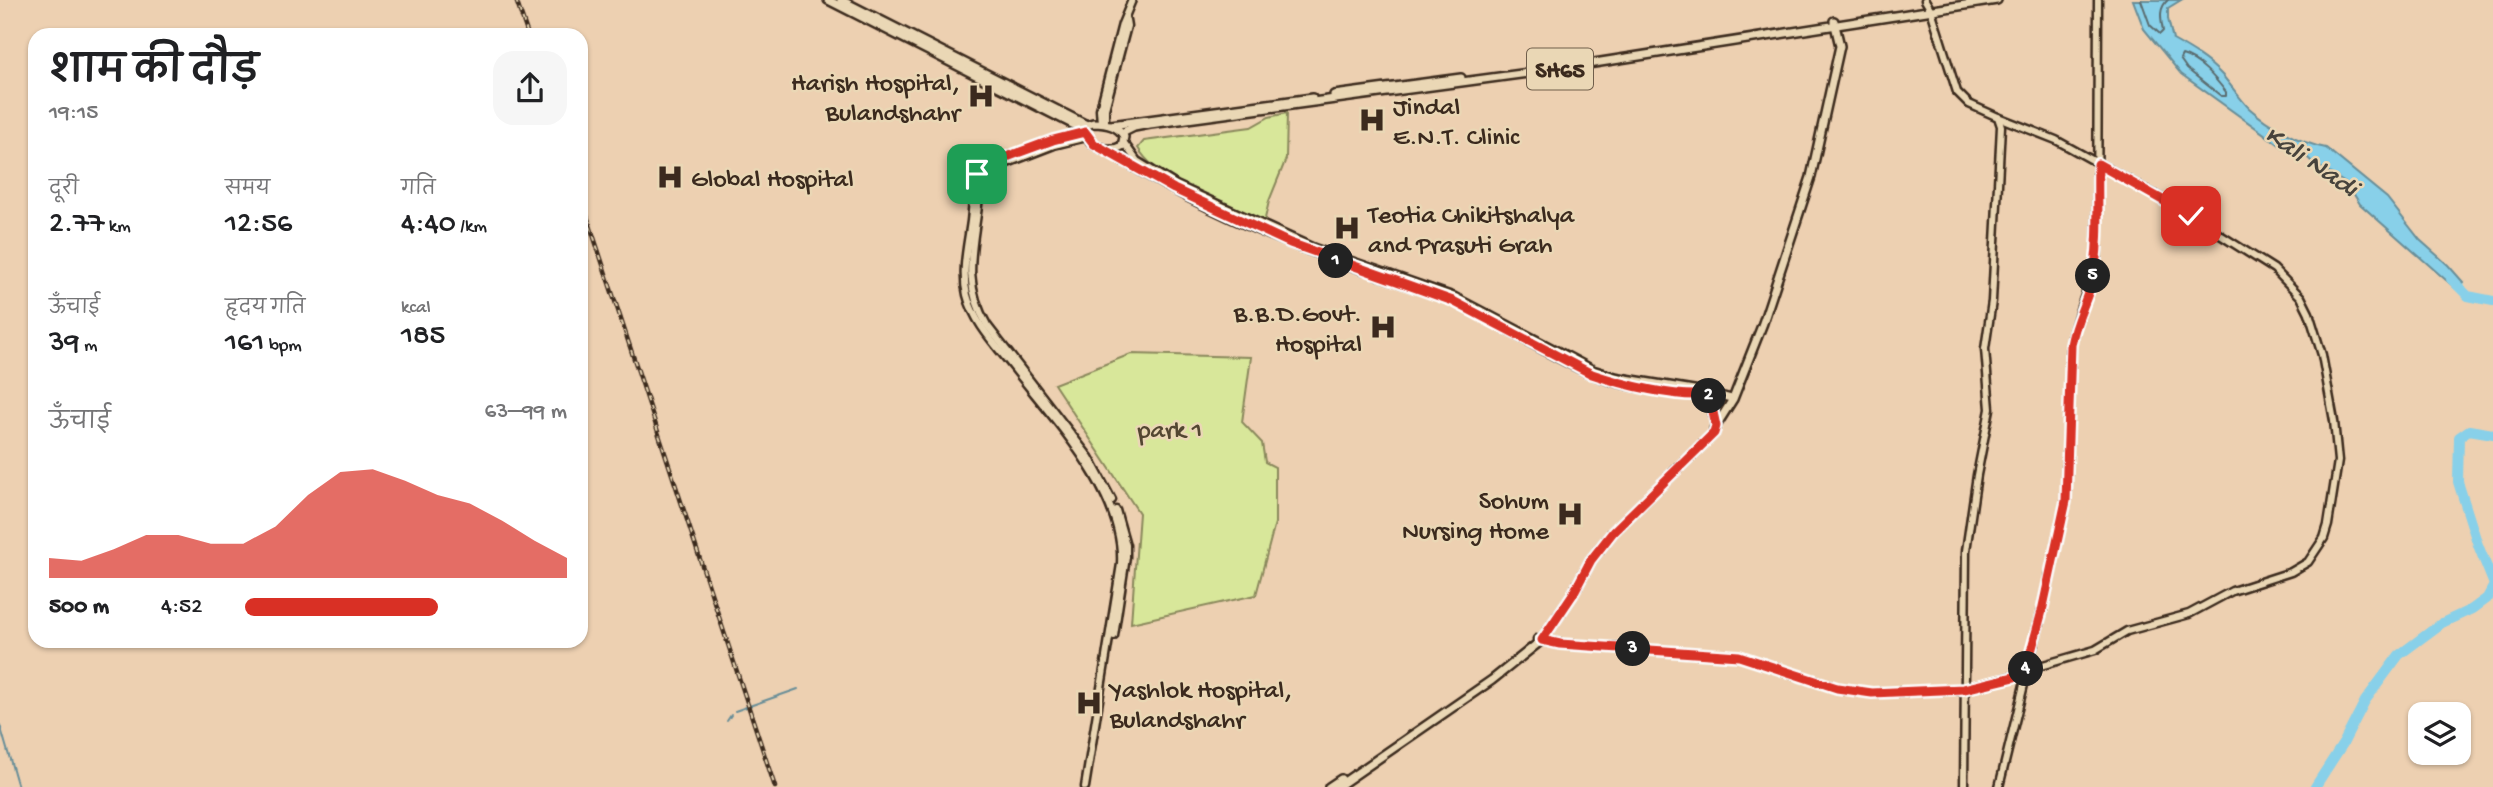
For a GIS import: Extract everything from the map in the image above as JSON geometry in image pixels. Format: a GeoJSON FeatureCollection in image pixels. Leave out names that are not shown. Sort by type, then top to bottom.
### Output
{"type":"FeatureCollection","features":[{"type":"Feature","properties":{"kind":"main road"},"geometry":{"type":"LineString","coordinates":[[828,0],[1086,131]]}},
{"type":"Feature","properties":{"kind":"main road"},"geometry":{"type":"LineString","coordinates":[[841,0],[1086,131],[1094,144],[1105,149],[1119,148],[1124,143],[1122,133],[1106,124]]}},
{"type":"Feature","properties":{"kind":"main road","name":"SH65"},"geometry":{"type":"LineString","coordinates":[[1122,133],[1150,124],[1543,71],[1962,0]]}},
{"type":"Feature","properties":{"kind":"main road","name":"SH65"},"geometry":{"type":"LineString","coordinates":[[1928,5],[1997,0]]}},
{"type":"Feature","properties":{"kind":"main road"},"geometry":{"type":"LineString","coordinates":[[1337,787],[1492,681],[1539,639],[1573,594],[1591,560],[1613,532],[1714,433],[1733,399],[1763,323],[1811,177],[1840,46],[1834,23]]}},
{"type":"Feature","properties":{"kind":"main road","name":"SH65"},"geometry":{"type":"LineString","coordinates":[[1086,131],[1106,124],[1509,72],[1834,23]]}},
{"type":"Feature","properties":{"kind":"main road"},"geometry":{"type":"LineString","coordinates":[[1707,394],[1715,428]]}},
{"type":"Feature","properties":{"kind":"main road"},"geometry":{"type":"LineString","coordinates":[[1329,787],[1490,677],[1539,639]]}},
{"type":"Feature","properties":{"kind":"street"},"geometry":{"type":"LineString","coordinates":[[1106,124],[1100,109],[1122,24],[1126,20],[1132,0]]}},
{"type":"Feature","properties":{"kind":"street"},"geometry":{"type":"LineString","coordinates":[[1999,787],[2066,501],[2071,345],[2076,321],[2093,277],[2097,255],[2098,0]]}},
{"type":"Feature","properties":{"kind":"street"},"geometry":{"type":"LineString","coordinates":[[1539,639],[1560,644],[1739,656],[1837,688],[1872,693],[1964,689],[2014,677],[2026,670],[2095,650],[2127,631],[2189,614],[2232,591],[2302,566],[2316,552],[2324,538],[2337,473],[2337,446],[2322,355],[2301,297],[2285,279],[2259,259],[2168,202],[2056,140],[1969,104],[1956,92],[1928,5]]}},
{"type":"Feature","properties":{"kind":"street"},"geometry":{"type":"LineString","coordinates":[[1964,787],[1966,551],[1990,409],[1985,349],[1992,301],[2001,126],[1998,117]]}},
{"type":"Feature","properties":{"kind":"street"},"geometry":{"type":"LineString","coordinates":[[1086,131],[984,172],[970,280],[978,309],[987,325],[1089,457],[1120,519],[1126,545],[1126,564],[1088,787]]}},
{"type":"Feature","properties":{"kind":"street"},"geometry":{"type":"LineString","coordinates":[[1124,143],[1137,161],[1176,185],[1314,248],[1455,298],[1594,370],[1617,377],[1703,391],[1733,399]]}},
{"type":"Feature","properties":{"kind":"street"},"geometry":{"type":"LineString","coordinates":[[1105,149],[1174,189],[1290,243],[1453,301],[1592,374],[1615,382],[1665,391],[1702,396],[1707,394]]}},
{"type":"Feature","properties":{"kind":"green space"},"geometry":{"type":"Polygon","coordinates":[[[1287,113],[1286,159],[1269,201],[1264,223],[1177,183],[1148,161],[1138,148],[1144,141],[1251,127],[1269,117],[1287,113]]]}},
{"type":"Feature","properties":{"kind":"green space","name":"park 1"},"geometry":{"type":"Polygon","coordinates":[[[1131,354],[1251,357],[1242,422],[1262,443],[1265,462],[1275,467],[1275,523],[1256,595],[1131,623],[1139,513],[1054,384],[1131,354]]]}},
{"type":"Feature","properties":{"kind":"water"},"geometry":{"type":"Polygon","coordinates":[[[2133,0],[2181,0],[2168,8],[2173,40],[2217,70],[2257,115],[2295,138],[2326,148],[2387,198],[2420,240],[2463,282],[2456,289],[2360,204],[2348,185],[2305,155],[2284,148],[2181,74],[2144,29],[2133,0]]]}},
{"type":"Feature","properties":{"kind":"waterway","name":"Kali Nadi"},"geometry":{"type":"LineString","coordinates":[[2451,279],[2468,296],[2493,301]]}},
{"type":"Feature","properties":{"kind":"waterway","name":"Kali Nadi"},"geometry":{"type":"LineString","coordinates":[[2493,434],[2469,430],[2459,437],[2458,482],[2493,582]]}},
{"type":"Feature","properties":{"kind":"waterway","name":"Kali Nadi"},"geometry":{"type":"LineString","coordinates":[[2315,787],[2344,742],[2365,701],[2399,655],[2442,623],[2472,609],[2487,598],[2493,587]]}},
{"type":"Feature","properties":{"kind":"waterway"},"geometry":{"type":"LineString","coordinates":[[735,711],[798,689]]}},
{"type":"Feature","properties":{"kind":"waterway"},"geometry":{"type":"LineString","coordinates":[[727,721],[731,715]]}},
{"type":"Feature","properties":{"kind":"waterway"},"geometry":{"type":"LineString","coordinates":[[0,725],[18,787]]}},
{"type":"Feature","properties":{"kind":"railway"},"geometry":{"type":"LineString","coordinates":[[516,0],[526,28]]}},
{"type":"Feature","properties":{"kind":"railway"},"geometry":{"type":"LineString","coordinates":[[588,219],[775,787]]}},
{"type":"Feature","properties":{"kind":"place","name":"Harish Hospital, Bulandshahr"},"geometry":{"type":"Point","coordinates":[981,96]}},
{"type":"Feature","properties":{"kind":"place","name":"Jindal E.N.T. Clinic"},"geometry":{"type":"Point","coordinates":[1372,120]}},
{"type":"Feature","properties":{"kind":"place","name":"Global Hospital"},"geometry":{"type":"Point","coordinates":[670,177]}},
{"type":"Feature","properties":{"kind":"place","name":"Teotia Chikitshalya and Prasuti Grah"},"geometry":{"type":"Point","coordinates":[1347,228]}},
{"type":"Feature","properties":{"kind":"place","name":"B.B.D.Govt. Hospital"},"geometry":{"type":"Point","coordinates":[1383,327]}},
{"type":"Feature","properties":{"kind":"place","name":"Sohum Nursing Home"},"geometry":{"type":"Point","coordinates":[1570,514]}},
{"type":"Feature","properties":{"kind":"place","name":"Yashlok Hospital, Bulandshahr"},"geometry":{"type":"Point","coordinates":[1089,703]}},
{"type":"Feature","properties":{"kind":"route"},"geometry":{"type":"LineString","coordinates":[[977,174],[982,166],[1053,140],[1085,132],[1089,140],[1099,148],[1225,214],[1312,253],[1453,301],[1592,374],[1615,382],[1665,391],[1702,396],[1709,394],[1716,426],[1714,433],[1613,532],[1591,560],[1573,594],[1542,640],[1560,644],[1739,656],[1837,688],[1872,693],[1964,689],[2014,677],[2026,670],[2066,501],[2071,345],[2076,321],[2093,277],[2097,255],[2098,164],[2191,216]]}}]}
